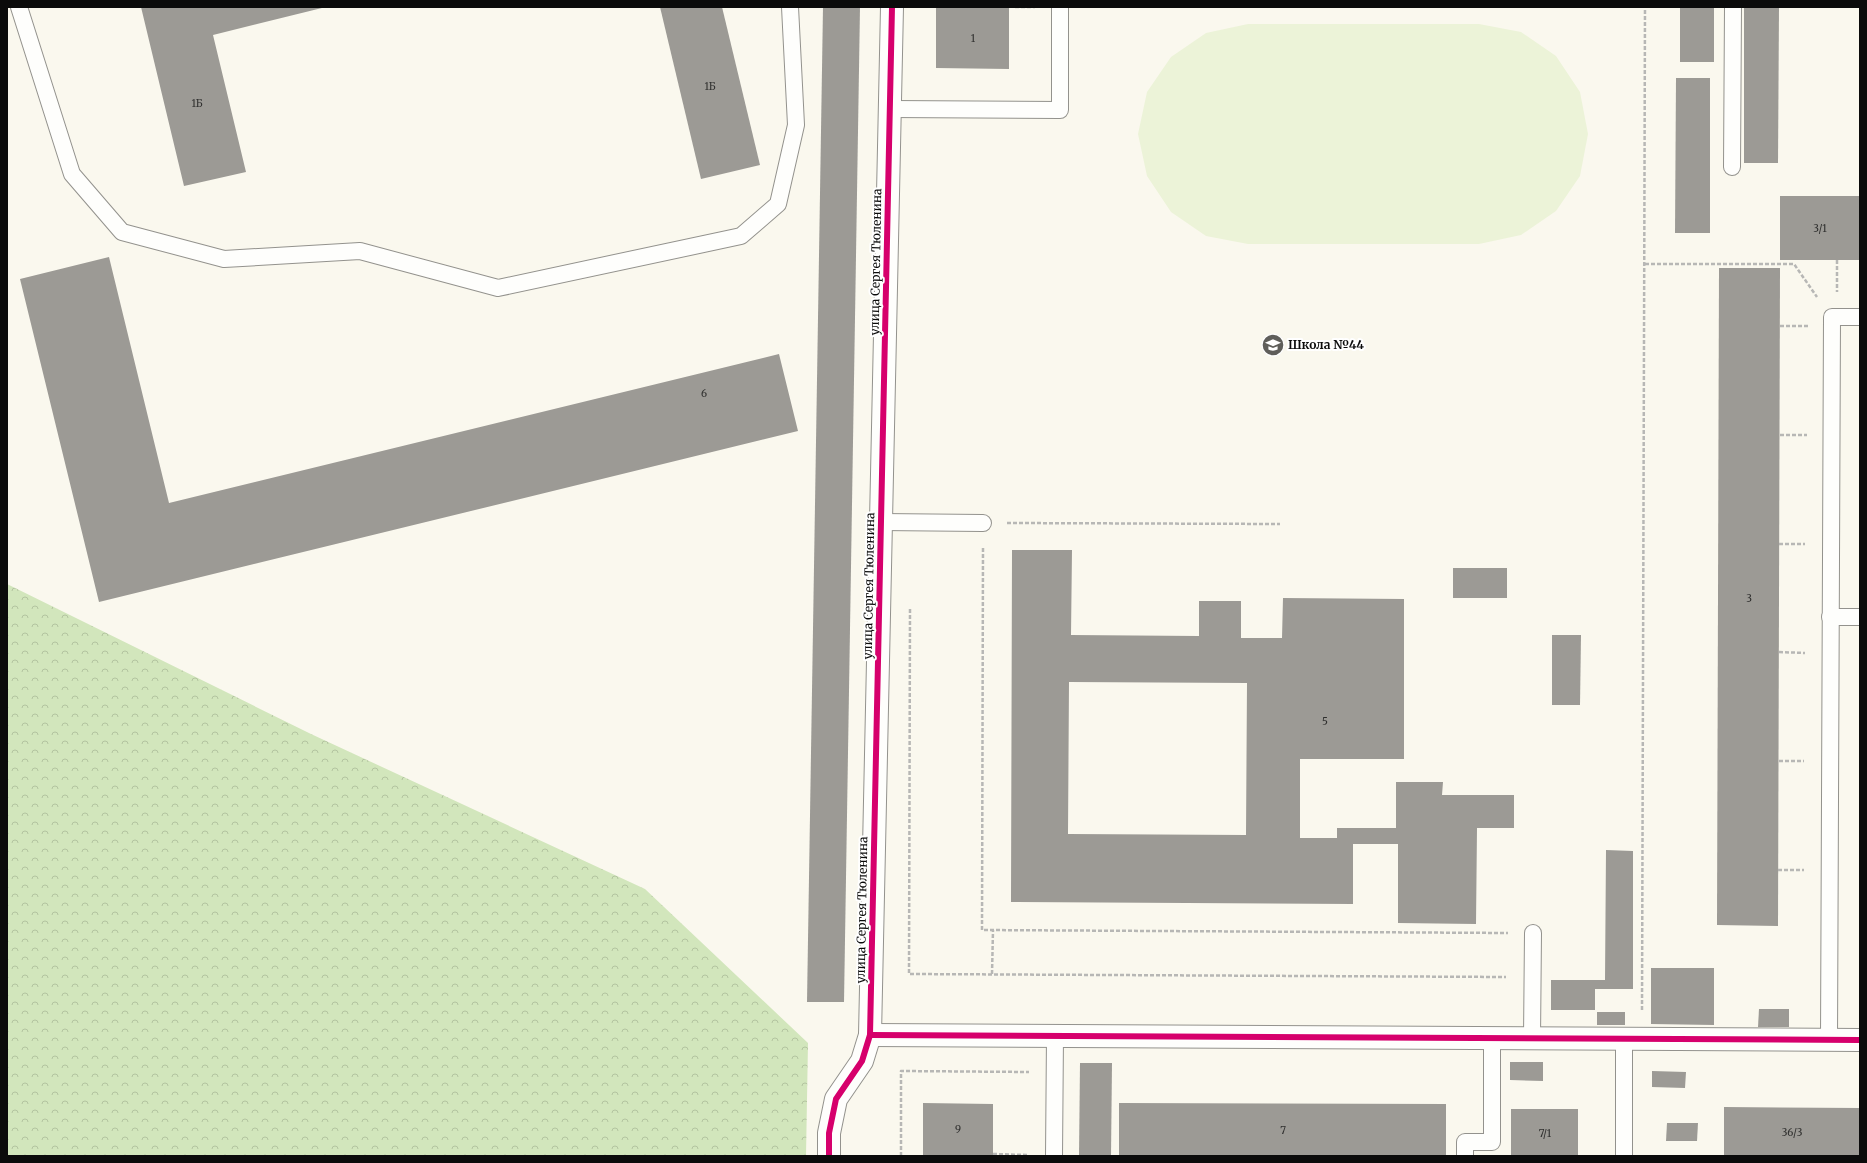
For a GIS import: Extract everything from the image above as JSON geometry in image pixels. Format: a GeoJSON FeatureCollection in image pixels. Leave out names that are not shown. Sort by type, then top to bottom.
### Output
{"type":"FeatureCollection","features":[{"type":"Feature","properties":{"kind":"street","name":"улица Сергея Тюленина"},"geometry":{"type":"LineString","coordinates":[[829,1156],[829,1133],[836,1099],[862,1061],[870,1035],[892,7]]}},
{"type":"Feature","properties":{"kind":"street"},"geometry":{"type":"LineString","coordinates":[[870,1035],[1860,1040]]}},
{"type":"Feature","properties":{"kind":"lane"},"geometry":{"type":"LineString","coordinates":[[19,7],[72,174],[122,232],[224,259],[360,251],[498,288],[741,236],[778,204],[796,125],[790,7]]}},
{"type":"Feature","properties":{"kind":"lane"},"geometry":{"type":"LineString","coordinates":[[891,109],[1060,110],[1060,7]]}},
{"type":"Feature","properties":{"kind":"lane"},"geometry":{"type":"LineString","coordinates":[[1732,167],[1733,7]]}},
{"type":"Feature","properties":{"kind":"lane"},"geometry":{"type":"LineString","coordinates":[[1829,1040],[1830,617],[1834,317],[1860,317]]}},
{"type":"Feature","properties":{"kind":"lane"},"geometry":{"type":"LineString","coordinates":[[881,522],[983,523]]}},
{"type":"Feature","properties":{"kind":"lane"},"geometry":{"type":"LineString","coordinates":[[1830,617],[1860,617]]}},
{"type":"Feature","properties":{"kind":"lane"},"geometry":{"type":"LineString","coordinates":[[1532,1038],[1533,933]]}},
{"type":"Feature","properties":{"kind":"lane"},"geometry":{"type":"LineString","coordinates":[[1054,1155],[1055,1036]]}},
{"type":"Feature","properties":{"kind":"lane"},"geometry":{"type":"LineString","coordinates":[[1465,1156],[1465,1142],[1492,1142],[1492,1038]]}},
{"type":"Feature","properties":{"kind":"lane"},"geometry":{"type":"LineString","coordinates":[[1624,1156],[1633,1039]]}},
{"type":"Feature","properties":{"kind":"path"},"geometry":{"type":"LineString","coordinates":[[1633,1039],[1645,264],[1645,7]]}},
{"type":"Feature","properties":{"kind":"path"},"geometry":{"type":"LineString","coordinates":[[1834,317],[1837,260]]}},
{"type":"Feature","properties":{"kind":"path"},"geometry":{"type":"LineString","coordinates":[[1645,264],[1794,264],[1834,317]]}},
{"type":"Feature","properties":{"kind":"path"},"geometry":{"type":"LineString","coordinates":[[1280,524],[983,523],[982,930],[1533,933]]}},
{"type":"Feature","properties":{"kind":"path"},"geometry":{"type":"LineString","coordinates":[[992,930],[992,974]]}},
{"type":"Feature","properties":{"kind":"path"},"geometry":{"type":"LineString","coordinates":[[909,974],[1533,977]]}},
{"type":"Feature","properties":{"kind":"path"},"geometry":{"type":"LineString","coordinates":[[901,1156],[901,1071],[1055,1072]]}},
{"type":"Feature","properties":{"kind":"path"},"geometry":{"type":"LineString","coordinates":[[993,1154],[1054,1155]]}},
{"type":"Feature","properties":{"kind":"green space"},"geometry":{"type":"Polygon","coordinates":[[[1248,24],[1479,24],[1521,32],[1556,56],[1580,92],[1588,134],[1580,176],[1556,211],[1521,235],[1479,244],[1248,244],[1206,236],[1171,212],[1147,176],[1138,134],[1147,92],[1171,57],[1206,33],[1248,24]]]}},
{"type":"Feature","properties":{"kind":"green space"},"geometry":{"type":"Polygon","coordinates":[[[7,584],[311,734],[645,889],[808,1043],[806,1156],[7,1156],[7,584]]]}},
{"type":"Feature","properties":{"kind":"building"},"geometry":{"type":"Polygon","coordinates":[[[141,7],[326,7],[213,35],[246,172],[184,186],[141,7]]]}},
{"type":"Feature","properties":{"kind":"building"},"geometry":{"type":"Polygon","coordinates":[[[660,7],[722,7],[760,165],[701,179],[660,7]]]}},
{"type":"Feature","properties":{"kind":"building"},"geometry":{"type":"Polygon","coordinates":[[[823,7],[860,7],[844,1002],[807,1002],[823,7]]]}},
{"type":"Feature","properties":{"kind":"building"},"geometry":{"type":"Polygon","coordinates":[[[936,7],[1009,7],[1009,69],[936,68],[936,7]]]}},
{"type":"Feature","properties":{"kind":"building"},"geometry":{"type":"Polygon","coordinates":[[[1680,7],[1714,7],[1714,62],[1680,62],[1680,7]]]}},
{"type":"Feature","properties":{"kind":"building"},"geometry":{"type":"Polygon","coordinates":[[[1744,7],[1779,7],[1778,163],[1744,163],[1744,7]]]}},
{"type":"Feature","properties":{"kind":"building"},"geometry":{"type":"Polygon","coordinates":[[[1676,78],[1710,78],[1710,233],[1675,233],[1676,78]]]}},
{"type":"Feature","properties":{"kind":"building"},"geometry":{"type":"Polygon","coordinates":[[[1780,196],[1860,196],[1860,260],[1780,260],[1780,196]]]}},
{"type":"Feature","properties":{"kind":"building"},"geometry":{"type":"Polygon","coordinates":[[[109,257],[169,503],[779,354],[798,431],[99,602],[20,279],[109,257]]]}},
{"type":"Feature","properties":{"kind":"building"},"geometry":{"type":"Polygon","coordinates":[[[1719,268],[1780,268],[1778,926],[1717,925],[1719,268]]]}},
{"type":"Feature","properties":{"kind":"building"},"geometry":{"type":"Polygon","coordinates":[[[1012,550],[1072,550],[1071,635],[1199,636],[1199,601],[1241,601],[1241,638],[1282,638],[1283,598],[1404,599],[1404,759],[1300,759],[1300,838],[1337,838],[1337,828],[1396,828],[1396,782],[1443,782],[1442,795],[1514,795],[1514,828],[1477,828],[1476,924],[1398,923],[1398,844],[1353,844],[1353,904],[1011,902],[1012,550]],[[1069,682],[1068,834],[1246,835],[1247,683],[1069,682]]]}},
{"type":"Feature","properties":{"kind":"building"},"geometry":{"type":"Polygon","coordinates":[[[1453,568],[1507,568],[1507,598],[1453,598],[1453,568]]]}},
{"type":"Feature","properties":{"kind":"building"},"geometry":{"type":"Polygon","coordinates":[[[1552,635],[1581,635],[1580,705],[1552,705],[1552,635]]]}},
{"type":"Feature","properties":{"kind":"building"},"geometry":{"type":"Polygon","coordinates":[[[1606,850],[1633,851],[1633,989],[1595,989],[1595,1010],[1551,1010],[1551,980],[1605,980],[1606,850]]]}},
{"type":"Feature","properties":{"kind":"building"},"geometry":{"type":"Polygon","coordinates":[[[1651,968],[1714,968],[1714,1025],[1651,1024],[1651,968]]]}},
{"type":"Feature","properties":{"kind":"building"},"geometry":{"type":"Polygon","coordinates":[[[1759,1009],[1789,1009],[1789,1027],[1758,1027],[1759,1009]]]}},
{"type":"Feature","properties":{"kind":"building"},"geometry":{"type":"Polygon","coordinates":[[[1597,1012],[1625,1012],[1625,1025],[1597,1025],[1597,1012]]]}},
{"type":"Feature","properties":{"kind":"building"},"geometry":{"type":"Polygon","coordinates":[[[1510,1062],[1543,1062],[1543,1081],[1510,1080],[1510,1062]]]}},
{"type":"Feature","properties":{"kind":"building"},"geometry":{"type":"Polygon","coordinates":[[[1080,1063],[1112,1063],[1111,1156],[1079,1156],[1080,1063]]]}},
{"type":"Feature","properties":{"kind":"building"},"geometry":{"type":"Polygon","coordinates":[[[1652,1071],[1686,1072],[1685,1088],[1652,1087],[1652,1071]]]}},
{"type":"Feature","properties":{"kind":"building"},"geometry":{"type":"Polygon","coordinates":[[[923,1103],[993,1104],[993,1156],[923,1156],[923,1103]]]}},
{"type":"Feature","properties":{"kind":"building"},"geometry":{"type":"Polygon","coordinates":[[[1119,1103],[1446,1104],[1446,1156],[1119,1156],[1119,1103]]]}},
{"type":"Feature","properties":{"kind":"building"},"geometry":{"type":"Polygon","coordinates":[[[1724,1107],[1860,1108],[1860,1156],[1724,1156],[1724,1107]]]}},
{"type":"Feature","properties":{"kind":"building"},"geometry":{"type":"Polygon","coordinates":[[[1511,1109],[1578,1109],[1578,1156],[1511,1156],[1511,1109]]]}},
{"type":"Feature","properties":{"kind":"building"},"geometry":{"type":"Polygon","coordinates":[[[1667,1123],[1698,1123],[1697,1141],[1666,1141],[1667,1123]]]}},
{"type":"Feature","properties":{"kind":"cycle path"},"geometry":{"type":"LineString","coordinates":[[829,1156],[829,1133],[836,1099],[862,1061],[870,1035],[892,7]]}},
{"type":"Feature","properties":{"kind":"cycle path"},"geometry":{"type":"LineString","coordinates":[[870,1035],[1860,1040]]}},
{"type":"Feature","properties":{"kind":"place","name":"Школа №44"},"geometry":{"type":"Point","coordinates":[1273,345]}}]}
